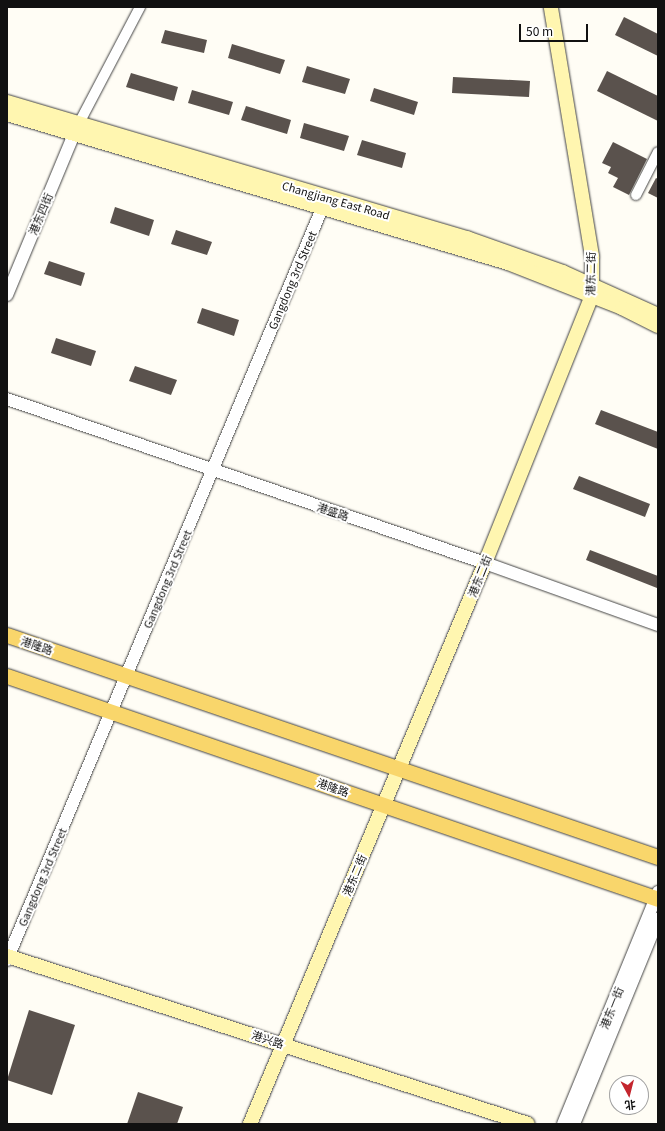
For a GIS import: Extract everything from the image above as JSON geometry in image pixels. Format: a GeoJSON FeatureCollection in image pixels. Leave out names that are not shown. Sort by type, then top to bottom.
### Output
{"type":"FeatureCollection","features":[{"type":"Feature","properties":{"kind":"main road","name":"港东二街"},"geometry":{"type":"LineString","coordinates":[[250,1124],[282,1044],[485,563],[592,290],[592,256],[552,7]]}},
{"type":"Feature","properties":{"kind":"main road","name":"Changjiang East Road"},"geometry":{"type":"LineString","coordinates":[[7,102],[76,129]]}},
{"type":"Feature","properties":{"kind":"main road","name":"Changjiang East Road"},"geometry":{"type":"LineString","coordinates":[[7,114],[76,129],[325,202],[592,290],[658,315]]}},
{"type":"Feature","properties":{"kind":"main road","name":"Changjiang East Road"},"geometry":{"type":"LineString","coordinates":[[592,290],[658,326]]}},
{"type":"Feature","properties":{"kind":"main road","name":"港隆路"},"geometry":{"type":"LineString","coordinates":[[7,635],[658,857]]}},
{"type":"Feature","properties":{"kind":"main road","name":"港隆路"},"geometry":{"type":"LineString","coordinates":[[7,676],[384,805],[657,896]]}},
{"type":"Feature","properties":{"kind":"main road","name":"港兴路"},"geometry":{"type":"LineString","coordinates":[[7,958],[282,1044],[528,1124]]}},
{"type":"Feature","properties":{"kind":"street"},"geometry":{"type":"LineString","coordinates":[[76,129],[140,7]]}},
{"type":"Feature","properties":{"kind":"street","name":"港东四街"},"geometry":{"type":"LineString","coordinates":[[7,295],[76,129]]}},
{"type":"Feature","properties":{"kind":"street"},"geometry":{"type":"LineString","coordinates":[[636,195],[658,152]]}},
{"type":"Feature","properties":{"kind":"street","name":"Gangdong 3rd Street"},"geometry":{"type":"LineString","coordinates":[[7,958],[325,202]]}},
{"type":"Feature","properties":{"kind":"street","name":"港盛路"},"geometry":{"type":"LineString","coordinates":[[7,399],[485,563],[658,625]]}},
{"type":"Feature","properties":{"kind":"street","name":"港东一街"},"geometry":{"type":"LineString","coordinates":[[563,1124],[657,896]]}},
{"type":"Feature","properties":{"kind":"street","name":"港东一街"},"geometry":{"type":"LineString","coordinates":[[574,1124],[658,919]]}},
{"type":"Feature","properties":{"kind":"building"},"geometry":{"type":"Polygon","coordinates":[[[624,17],[658,34],[658,56],[615,35],[624,17]]]}},
{"type":"Feature","properties":{"kind":"building"},"geometry":{"type":"Polygon","coordinates":[[[165,30],[207,40],[204,53],[161,43],[165,30]]]}},
{"type":"Feature","properties":{"kind":"building"},"geometry":{"type":"Polygon","coordinates":[[[232,44],[285,60],[280,74],[228,58],[232,44]]]}},
{"type":"Feature","properties":{"kind":"building"},"geometry":{"type":"Polygon","coordinates":[[[307,66],[350,79],[345,94],[302,82],[307,66]]]}},
{"type":"Feature","properties":{"kind":"building"},"geometry":{"type":"Polygon","coordinates":[[[607,71],[658,96],[658,121],[597,91],[607,71]]]}},
{"type":"Feature","properties":{"kind":"building"},"geometry":{"type":"Polygon","coordinates":[[[131,73],[178,87],[174,101],[126,87],[131,73]]]}},
{"type":"Feature","properties":{"kind":"building"},"geometry":{"type":"Polygon","coordinates":[[[453,77],[530,81],[529,97],[452,93],[453,77]]]}},
{"type":"Feature","properties":{"kind":"building"},"geometry":{"type":"Polygon","coordinates":[[[374,88],[418,102],[414,115],[370,101],[374,88]]]}},
{"type":"Feature","properties":{"kind":"building"},"geometry":{"type":"Polygon","coordinates":[[[192,90],[233,102],[229,115],[188,103],[192,90]]]}},
{"type":"Feature","properties":{"kind":"building"},"geometry":{"type":"Polygon","coordinates":[[[246,106],[291,120],[287,134],[241,120],[246,106]]]}},
{"type":"Feature","properties":{"kind":"building"},"geometry":{"type":"Polygon","coordinates":[[[304,123],[349,136],[344,151],[300,138],[304,123]]]}},
{"type":"Feature","properties":{"kind":"building"},"geometry":{"type":"Polygon","coordinates":[[[362,140],[406,153],[402,168],[357,155],[362,140]]]}},
{"type":"Feature","properties":{"kind":"building"},"geometry":{"type":"Polygon","coordinates":[[[613,142],[647,159],[629,195],[613,187],[618,178],[608,173],[611,167],[602,163],[613,142]]]}},
{"type":"Feature","properties":{"kind":"building"},"geometry":{"type":"Polygon","coordinates":[[[656,178],[658,179],[658,198],[648,193],[656,178]]]}},
{"type":"Feature","properties":{"kind":"building"},"geometry":{"type":"Polygon","coordinates":[[[115,207],[154,220],[149,236],[110,223],[115,207]]]}},
{"type":"Feature","properties":{"kind":"building"},"geometry":{"type":"Polygon","coordinates":[[[176,230],[212,242],[207,255],[171,244],[176,230]]]}},
{"type":"Feature","properties":{"kind":"building"},"geometry":{"type":"Polygon","coordinates":[[[49,261],[85,273],[81,286],[44,274],[49,261]]]}},
{"type":"Feature","properties":{"kind":"building"},"geometry":{"type":"Polygon","coordinates":[[[202,308],[239,320],[234,336],[197,323],[202,308]]]}},
{"type":"Feature","properties":{"kind":"building"},"geometry":{"type":"Polygon","coordinates":[[[56,338],[96,351],[91,366],[51,353],[56,338]]]}},
{"type":"Feature","properties":{"kind":"building"},"geometry":{"type":"Polygon","coordinates":[[[135,366],[177,380],[171,395],[129,381],[135,366]]]}},
{"type":"Feature","properties":{"kind":"building"},"geometry":{"type":"Polygon","coordinates":[[[601,410],[658,432],[658,449],[595,424],[601,410]]]}},
{"type":"Feature","properties":{"kind":"building"},"geometry":{"type":"Polygon","coordinates":[[[579,476],[650,504],[645,517],[573,489],[579,476]]]}},
{"type":"Feature","properties":{"kind":"building"},"geometry":{"type":"Polygon","coordinates":[[[590,550],[658,576],[657,588],[586,560],[590,550]]]}},
{"type":"Feature","properties":{"kind":"building"},"geometry":{"type":"Polygon","coordinates":[[[29,1010],[75,1025],[52,1095],[7,1080],[29,1010]]]}},
{"type":"Feature","properties":{"kind":"building"},"geometry":{"type":"Polygon","coordinates":[[[138,1092],[183,1107],[177,1124],[127,1124],[138,1092]]]}}]}
